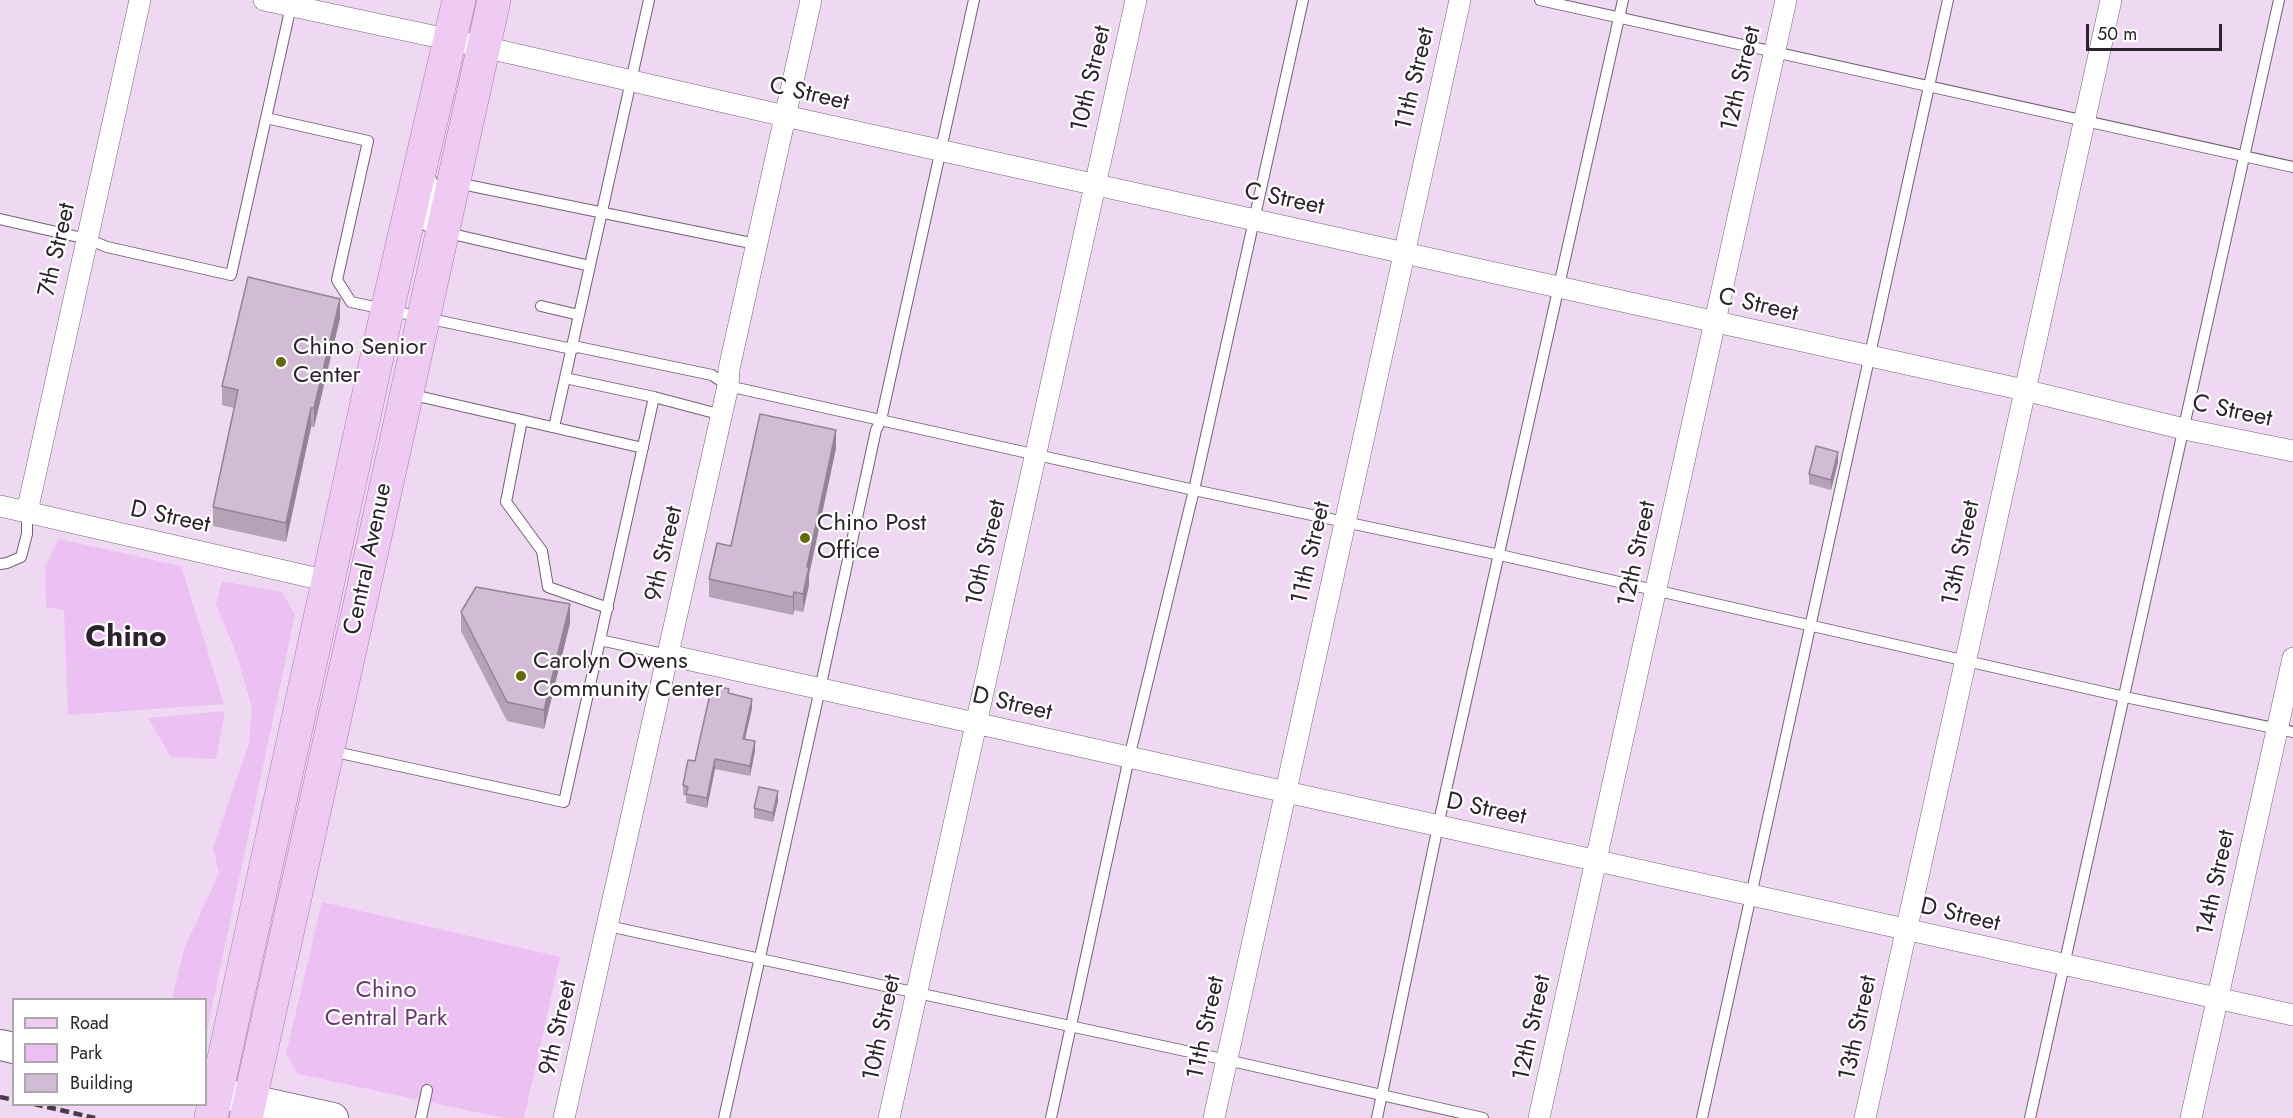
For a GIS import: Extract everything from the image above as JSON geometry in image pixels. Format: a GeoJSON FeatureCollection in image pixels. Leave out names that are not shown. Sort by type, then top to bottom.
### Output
{"type":"FeatureCollection","features":[{"type":"Feature","properties":{"kind":"main road","name":"Central Avenue"},"geometry":{"type":"LineString","coordinates":[[211,1100],[387,311],[459,0]]}},
{"type":"Feature","properties":{"kind":"main road","name":"Central Avenue"},"geometry":{"type":"LineString","coordinates":[[248,1109],[494,0]]}},
{"type":"Feature","properties":{"kind":"main road"},"geometry":{"type":"LineString","coordinates":[[328,581],[341,594],[342,602],[326,679],[335,716]]}},
{"type":"Feature","properties":{"kind":"main road"},"geometry":{"type":"LineString","coordinates":[[211,1100],[248,1109],[333,1118]]}},
{"type":"Feature","properties":{"kind":"street","name":"7th Street"},"geometry":{"type":"LineString","coordinates":[[27,512],[140,0]]}},
{"type":"Feature","properties":{"kind":"street","name":"C Street"},"geometry":{"type":"LineString","coordinates":[[264,0],[301,5],[785,116],[2024,390],[2184,429],[2293,451]]}},
{"type":"Feature","properties":{"kind":"street","name":"9th Street"},"geometry":{"type":"LineString","coordinates":[[564,1118],[722,415],[729,369],[811,0]]}},
{"type":"Feature","properties":{"kind":"street","name":"10th Street"},"geometry":{"type":"LineString","coordinates":[[889,1118],[1136,0]]}},
{"type":"Feature","properties":{"kind":"street","name":"11th Street"},"geometry":{"type":"LineString","coordinates":[[1214,1118],[1460,0]]}},
{"type":"Feature","properties":{"kind":"street","name":"12th Street"},"geometry":{"type":"LineString","coordinates":[[1539,1118],[1786,0]]}},
{"type":"Feature","properties":{"kind":"street","name":"13th Street"},"geometry":{"type":"LineString","coordinates":[[1865,1118],[2110,0]]}},
{"type":"Feature","properties":{"kind":"street","name":"D Street"},"geometry":{"type":"LineString","coordinates":[[0,506],[328,581]]}},
{"type":"Feature","properties":{"kind":"street","name":"D Street"},"geometry":{"type":"LineString","coordinates":[[668,655],[2293,1015]]}},
{"type":"Feature","properties":{"kind":"street","name":"14th Street"},"geometry":{"type":"LineString","coordinates":[[2191,1118],[2218,997],[2285,731],[2293,658]]}},
{"type":"Feature","properties":{"kind":"lane"},"geometry":{"type":"LineString","coordinates":[[724,1118],[876,430],[881,420],[974,0]]}},
{"type":"Feature","properties":{"kind":"lane"},"geometry":{"type":"LineString","coordinates":[[1051,1118],[1129,758],[1194,490],[1303,0]]}},
{"type":"Feature","properties":{"kind":"lane"},"geometry":{"type":"LineString","coordinates":[[1540,0],[2293,167]]}},
{"type":"Feature","properties":{"kind":"lane"},"geometry":{"type":"LineString","coordinates":[[1377,1118],[1438,826],[1623,0]]}},
{"type":"Feature","properties":{"kind":"lane"},"geometry":{"type":"LineString","coordinates":[[1702,1118],[1948,0]]}},
{"type":"Feature","properties":{"kind":"lane"},"geometry":{"type":"LineString","coordinates":[[2030,1118],[2279,0]]}},
{"type":"Feature","properties":{"kind":"lane"},"geometry":{"type":"LineString","coordinates":[[554,427],[602,213],[645,1]]}},
{"type":"Feature","properties":{"kind":"lane"},"geometry":{"type":"LineString","coordinates":[[0,219],[87,239],[107,247],[231,275],[266,118],[301,5]]}},
{"type":"Feature","properties":{"kind":"lane"},"geometry":{"type":"LineString","coordinates":[[266,118],[368,141],[337,280],[351,302],[572,349],[578,347],[712,375],[728,386],[1194,490],[1500,555],[2125,697],[2285,731]]}},
{"type":"Feature","properties":{"kind":"lane"},"geometry":{"type":"LineString","coordinates":[[423,161],[433,184],[427,226],[590,266]]}},
{"type":"Feature","properties":{"kind":"lane"},"geometry":{"type":"LineString","coordinates":[[453,182],[756,244]]}},
{"type":"Feature","properties":{"kind":"lane"},"geometry":{"type":"LineString","coordinates":[[541,306],[579,315]]}},
{"type":"Feature","properties":{"kind":"lane"},"geometry":{"type":"LineString","coordinates":[[565,378],[654,397],[722,415]]}},
{"type":"Feature","properties":{"kind":"lane"},"geometry":{"type":"LineString","coordinates":[[406,393],[643,448]]}},
{"type":"Feature","properties":{"kind":"lane"},"geometry":{"type":"LineString","coordinates":[[328,750],[564,802],[654,397]]}},
{"type":"Feature","properties":{"kind":"lane"},"geometry":{"type":"LineString","coordinates":[[522,420],[506,502],[542,551],[548,587],[608,608]]}},
{"type":"Feature","properties":{"kind":"lane"},"geometry":{"type":"LineString","coordinates":[[0,564],[21,557],[27,534],[27,512]]}},
{"type":"Feature","properties":{"kind":"lane"},"geometry":{"type":"LineString","coordinates":[[600,640],[668,655]]}},
{"type":"Feature","properties":{"kind":"lane"},"geometry":{"type":"LineString","coordinates":[[608,926],[759,957],[1483,1118]]}},
{"type":"Feature","properties":{"kind":"lane"},"geometry":{"type":"LineString","coordinates":[[421,1118],[427,1090]]}},
{"type":"Feature","properties":{"kind":"green space"},"geometry":{"type":"Polygon","coordinates":[[[59,539],[181,566],[224,704],[68,715],[64,610],[46,607],[45,567],[59,539]]]}},
{"type":"Feature","properties":{"kind":"green space"},"geometry":{"type":"Polygon","coordinates":[[[222,581],[282,592],[295,615],[207,1030],[207,998],[172,998],[184,949],[219,873],[213,848],[249,743],[252,708],[237,656],[216,604],[222,581]]]}},
{"type":"Feature","properties":{"kind":"green space"},"geometry":{"type":"Polygon","coordinates":[[[225,711],[216,759],[171,757],[148,718],[225,711]]]}},
{"type":"Feature","properties":{"kind":"green space","name":"Chino Central Park"},"geometry":{"type":"Polygon","coordinates":[[[322,902],[560,957],[524,1118],[506,1118],[485,1114],[298,1074],[286,1054],[322,902]]]}},
{"type":"Feature","properties":{"kind":"building"},"geometry":{"type":"Polygon","coordinates":[[[248,277],[340,299],[314,408],[311,408],[286,523],[213,507],[238,390],[222,386],[248,277]]]}},
{"type":"Feature","properties":{"kind":"building"},"geometry":{"type":"Polygon","coordinates":[[[760,414],[836,430],[803,594],[794,592],[793,597],[709,579],[717,543],[731,546],[760,414]]]}},
{"type":"Feature","properties":{"kind":"building"},"geometry":{"type":"Polygon","coordinates":[[[1816,446],[1838,452],[1831,480],[1809,474],[1816,446]]]}},
{"type":"Feature","properties":{"kind":"building","name":"Carolyn Owens Community Center"},"geometry":{"type":"Polygon","coordinates":[[[476,587],[570,604],[544,710],[507,702],[461,612],[476,587]]]}},
{"type":"Feature","properties":{"kind":"building"},"geometry":{"type":"Polygon","coordinates":[[[712,685],[729,689],[728,693],[752,699],[743,739],[755,741],[750,766],[715,759],[707,798],[686,794],[688,787],[683,785],[688,760],[695,761],[712,685]]]}},
{"type":"Feature","properties":{"kind":"building"},"geometry":{"type":"Polygon","coordinates":[[[759,787],[778,791],[773,813],[754,808],[759,787]]]}},
{"type":"Feature","properties":{"kind":"railway"},"geometry":{"type":"LineString","coordinates":[[0,1097],[12,1100]]}},
{"type":"Feature","properties":{"kind":"railway"},"geometry":{"type":"LineString","coordinates":[[43,1106],[95,1118]]}},
{"type":"Feature","properties":{"kind":"place","name":"Chino Senior Center"},"geometry":{"type":"Point","coordinates":[281,362]}},
{"type":"Feature","properties":{"kind":"place","name":"Chino Post Office"},"geometry":{"type":"Point","coordinates":[805,538]}},
{"type":"Feature","properties":{"kind":"place","name":"Carolyn Owens Community Center"},"geometry":{"type":"Point","coordinates":[521,676]}},
{"type":"Feature","properties":{"kind":"district","name":"Chino"},"geometry":{"type":"Point","coordinates":[126,639]}}]}
